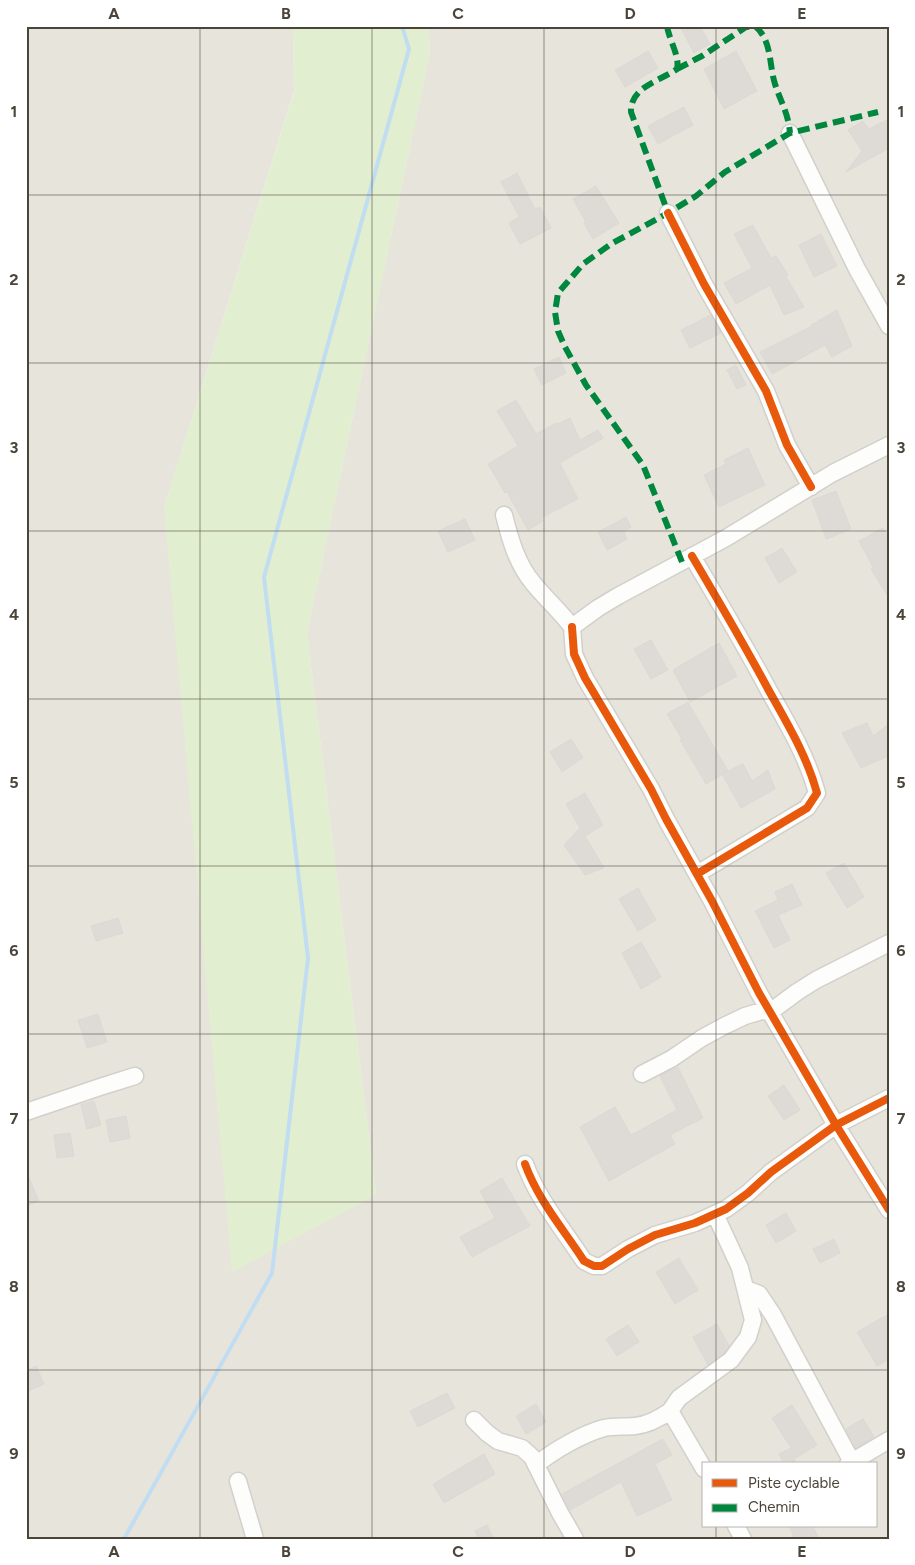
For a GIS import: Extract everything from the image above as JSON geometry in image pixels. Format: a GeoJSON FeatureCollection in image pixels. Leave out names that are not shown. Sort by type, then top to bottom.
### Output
{"type":"FeatureCollection","features":[{"type":"Feature","properties":{"kind":"street"},"geometry":{"type":"LineString","coordinates":[[790,133],[857,269],[889,326]]}},
{"type":"Feature","properties":{"kind":"street"},"geometry":{"type":"LineString","coordinates":[[668,213],[704,284],[766,391],[788,445],[812,487]]}},
{"type":"Feature","properties":{"kind":"street"},"geometry":{"type":"LineString","coordinates":[[572,627],[598,608],[726,538],[833,473],[889,446]]}},
{"type":"Feature","properties":{"kind":"street"},"geometry":{"type":"LineString","coordinates":[[504,515],[509,537],[520,561],[532,582],[572,627],[574,654],[585,678],[651,789],[770,1012],[836,1125],[889,1210]]}},
{"type":"Feature","properties":{"kind":"street"},"geometry":{"type":"LineString","coordinates":[[692,556],[799,744],[812,774],[817,793],[808,808],[697,874]]}},
{"type":"Feature","properties":{"kind":"street"},"geometry":{"type":"LineString","coordinates":[[642,1074],[671,1059],[702,1038],[738,1020],[762,1012],[770,1012],[816,980],[889,943]]}},
{"type":"Feature","properties":{"kind":"street"},"geometry":{"type":"LineString","coordinates":[[26,1112],[135,1076]]}},
{"type":"Feature","properties":{"kind":"street"},"geometry":{"type":"LineString","coordinates":[[525,1164],[529,1176],[544,1203],[584,1261],[594,1266],[602,1266],[628,1249],[655,1235],[695,1223],[726,1209],[748,1193],[771,1172],[836,1125],[889,1098]]}},
{"type":"Feature","properties":{"kind":"street"},"geometry":{"type":"LineString","coordinates":[[536,1465],[563,1447],[603,1428],[636,1426],[670,1411],[679,1398],[731,1360],[748,1337],[754,1320],[746,1289],[740,1268],[715,1214]]}},
{"type":"Feature","properties":{"kind":"street"},"geometry":{"type":"LineString","coordinates":[[746,1289],[759,1294],[773,1315],[849,1462]]}},
{"type":"Feature","properties":{"kind":"street"},"geometry":{"type":"LineString","coordinates":[[670,1411],[702,1467]]}},
{"type":"Feature","properties":{"kind":"street"},"geometry":{"type":"LineString","coordinates":[[474,1420],[486,1433],[498,1441],[522,1448],[532,1457],[560,1514],[576,1539]]}},
{"type":"Feature","properties":{"kind":"street"},"geometry":{"type":"LineString","coordinates":[[852,1462],[889,1440]]}},
{"type":"Feature","properties":{"kind":"street"},"geometry":{"type":"LineString","coordinates":[[238,1481],[255,1539]]}},
{"type":"Feature","properties":{"kind":"shaded area"},"geometry":{"type":"Polygon","coordinates":[[[28,26],[293,26],[294,91],[164,508],[376,1195],[307,633],[430,52],[428,26],[889,26],[889,1539],[26,1539],[26,42],[28,26]]]}},
{"type":"Feature","properties":{"kind":"green space"},"geometry":{"type":"Polygon","coordinates":[[[293,26],[428,26],[430,52],[307,633],[376,1195],[232,1272],[164,508],[294,92],[293,26]]]}},
{"type":"Feature","properties":{"kind":"building"},"geometry":{"type":"Polygon","coordinates":[[[680,26],[700,26],[710,44],[694,53],[680,26]]]}},
{"type":"Feature","properties":{"kind":"building"},"geometry":{"type":"Polygon","coordinates":[[[648,51],[658,68],[625,87],[615,70],[648,51]]]}},
{"type":"Feature","properties":{"kind":"building"},"geometry":{"type":"Polygon","coordinates":[[[736,51],[757,91],[724,109],[704,69],[736,51]]]}},
{"type":"Feature","properties":{"kind":"building"},"geometry":{"type":"Polygon","coordinates":[[[684,107],[693,125],[658,144],[648,126],[684,107]]]}},
{"type":"Feature","properties":{"kind":"building"},"geometry":{"type":"Polygon","coordinates":[[[889,119],[889,148],[846,172],[862,151],[848,130],[863,121],[869,129],[889,119]]]}},
{"type":"Feature","properties":{"kind":"building"},"geometry":{"type":"Polygon","coordinates":[[[517,173],[535,209],[540,207],[551,228],[520,244],[509,223],[519,217],[501,182],[517,173]]]}},
{"type":"Feature","properties":{"kind":"building"},"geometry":{"type":"Polygon","coordinates":[[[596,186],[619,223],[593,239],[573,199],[596,186]]]}},
{"type":"Feature","properties":{"kind":"building"},"geometry":{"type":"Polygon","coordinates":[[[753,225],[771,258],[776,256],[788,275],[786,277],[804,307],[784,315],[770,285],[736,304],[724,283],[752,268],[734,234],[753,225]]]}},
{"type":"Feature","properties":{"kind":"building"},"geometry":{"type":"Polygon","coordinates":[[[821,234],[837,266],[814,277],[799,245],[821,234]]]}},
{"type":"Feature","properties":{"kind":"building"},"geometry":{"type":"Polygon","coordinates":[[[837,310],[852,346],[832,357],[825,345],[772,374],[760,352],[812,326],[837,310]]]}},
{"type":"Feature","properties":{"kind":"building"},"geometry":{"type":"Polygon","coordinates":[[[711,315],[721,333],[690,348],[681,330],[711,315]]]}},
{"type":"Feature","properties":{"kind":"building"},"geometry":{"type":"Polygon","coordinates":[[[559,357],[566,373],[542,385],[534,369],[559,357]]]}},
{"type":"Feature","properties":{"kind":"building"},"geometry":{"type":"Polygon","coordinates":[[[736,365],[746,385],[737,389],[727,370],[736,365]]]}},
{"type":"Feature","properties":{"kind":"building"},"geometry":{"type":"Polygon","coordinates":[[[516,400],[536,434],[570,418],[580,440],[598,430],[603,438],[560,463],[578,499],[541,518],[543,521],[528,530],[507,492],[505,493],[488,464],[518,446],[497,411],[516,400]]]}},
{"type":"Feature","properties":{"kind":"building"},"geometry":{"type":"Polygon","coordinates":[[[748,448],[765,485],[719,507],[704,475],[726,464],[724,460],[748,448]]]}},
{"type":"Feature","properties":{"kind":"building"},"geometry":{"type":"Polygon","coordinates":[[[836,491],[851,529],[826,539],[812,500],[836,491]]]}},
{"type":"Feature","properties":{"kind":"building"},"geometry":{"type":"Polygon","coordinates":[[[626,517],[631,527],[624,532],[627,539],[607,550],[598,532],[626,517]]]}},
{"type":"Feature","properties":{"kind":"building"},"geometry":{"type":"Polygon","coordinates":[[[465,519],[475,540],[448,552],[438,531],[465,519]]]}},
{"type":"Feature","properties":{"kind":"building"},"geometry":{"type":"Polygon","coordinates":[[[883,528],[889,539],[889,598],[871,569],[873,567],[859,541],[883,528]]]}},
{"type":"Feature","properties":{"kind":"building"},"geometry":{"type":"Polygon","coordinates":[[[782,548],[797,572],[779,583],[765,558],[782,548]]]}},
{"type":"Feature","properties":{"kind":"building"},"geometry":{"type":"Polygon","coordinates":[[[651,640],[668,670],[651,679],[634,649],[651,640]]]}},
{"type":"Feature","properties":{"kind":"building"},"geometry":{"type":"Polygon","coordinates":[[[719,643],[737,676],[690,702],[673,670],[719,643]]]}},
{"type":"Feature","properties":{"kind":"building"},"geometry":{"type":"Polygon","coordinates":[[[688,702],[728,771],[706,784],[667,714],[688,702]]]}},
{"type":"Feature","properties":{"kind":"building"},"geometry":{"type":"Polygon","coordinates":[[[867,723],[873,736],[889,724],[889,756],[861,768],[842,733],[867,723]]]}},
{"type":"Feature","properties":{"kind":"building"},"geometry":{"type":"Polygon","coordinates":[[[571,739],[583,758],[562,772],[550,752],[571,739]]]}},
{"type":"Feature","properties":{"kind":"building"},"geometry":{"type":"Polygon","coordinates":[[[743,764],[752,781],[768,770],[775,789],[741,808],[722,774],[743,764]]]}},
{"type":"Feature","properties":{"kind":"building"},"geometry":{"type":"Polygon","coordinates":[[[585,793],[603,825],[585,836],[604,868],[585,875],[564,845],[580,828],[566,804],[585,793]]]}},
{"type":"Feature","properties":{"kind":"building"},"geometry":{"type":"Polygon","coordinates":[[[844,863],[864,897],[847,908],[826,873],[844,863]]]}},
{"type":"Feature","properties":{"kind":"building"},"geometry":{"type":"Polygon","coordinates":[[[792,884],[802,905],[778,915],[790,940],[774,948],[755,911],[778,900],[775,892],[792,884]]]}},
{"type":"Feature","properties":{"kind":"building"},"geometry":{"type":"Polygon","coordinates":[[[638,888],[656,920],[638,931],[619,899],[638,888]]]}},
{"type":"Feature","properties":{"kind":"building"},"geometry":{"type":"Polygon","coordinates":[[[118,918],[123,933],[96,941],[91,926],[118,918]]]}},
{"type":"Feature","properties":{"kind":"building"},"geometry":{"type":"Polygon","coordinates":[[[641,942],[661,977],[641,989],[622,953],[641,942]]]}},
{"type":"Feature","properties":{"kind":"building"},"geometry":{"type":"Polygon","coordinates":[[[98,1014],[107,1042],[87,1048],[78,1020],[98,1014]]]}},
{"type":"Feature","properties":{"kind":"building"},"geometry":{"type":"Polygon","coordinates":[[[678,1067],[703,1118],[670,1135],[675,1144],[609,1181],[580,1127],[615,1107],[631,1135],[677,1110],[660,1076],[678,1067]]]}},
{"type":"Feature","properties":{"kind":"building"},"geometry":{"type":"Polygon","coordinates":[[[784,1085],[800,1110],[784,1120],[768,1096],[784,1085]]]}},
{"type":"Feature","properties":{"kind":"building"},"geometry":{"type":"Polygon","coordinates":[[[94,1101],[101,1125],[87,1129],[81,1105],[94,1101]]]}},
{"type":"Feature","properties":{"kind":"building"},"geometry":{"type":"Polygon","coordinates":[[[126,1116],[130,1138],[110,1142],[106,1120],[126,1116]]]}},
{"type":"Feature","properties":{"kind":"building"},"geometry":{"type":"Polygon","coordinates":[[[70,1133],[74,1156],[57,1158],[54,1135],[70,1133]]]}},
{"type":"Feature","properties":{"kind":"building"},"geometry":{"type":"Polygon","coordinates":[[[26,1171],[39,1201],[26,1206],[26,1171]]]}},
{"type":"Feature","properties":{"kind":"building"},"geometry":{"type":"Polygon","coordinates":[[[502,1178],[530,1226],[472,1257],[460,1237],[495,1218],[480,1191],[502,1178]]]}},
{"type":"Feature","properties":{"kind":"building"},"geometry":{"type":"Polygon","coordinates":[[[786,1213],[796,1231],[776,1243],[766,1225],[786,1213]]]}},
{"type":"Feature","properties":{"kind":"building"},"geometry":{"type":"Polygon","coordinates":[[[834,1239],[840,1253],[820,1263],[813,1249],[834,1239]]]}},
{"type":"Feature","properties":{"kind":"building"},"geometry":{"type":"Polygon","coordinates":[[[679,1258],[698,1290],[675,1304],[656,1272],[679,1258]]]}},
{"type":"Feature","properties":{"kind":"building"},"geometry":{"type":"Polygon","coordinates":[[[889,1314],[889,1359],[877,1366],[857,1332],[889,1314]]]}},
{"type":"Feature","properties":{"kind":"building"},"geometry":{"type":"Polygon","coordinates":[[[717,1324],[729,1346],[724,1353],[708,1365],[693,1337],[717,1324]]]}},
{"type":"Feature","properties":{"kind":"building"},"geometry":{"type":"Polygon","coordinates":[[[628,1325],[639,1342],[617,1356],[606,1339],[628,1325]]]}},
{"type":"Feature","properties":{"kind":"building"},"geometry":{"type":"Polygon","coordinates":[[[36,1366],[44,1384],[26,1392],[26,1371],[36,1366]]]}},
{"type":"Feature","properties":{"kind":"building"},"geometry":{"type":"Polygon","coordinates":[[[447,1393],[455,1408],[418,1427],[410,1411],[447,1393]]]}},
{"type":"Feature","properties":{"kind":"building"},"geometry":{"type":"Polygon","coordinates":[[[536,1404],[546,1422],[526,1434],[516,1416],[536,1404]]]}},
{"type":"Feature","properties":{"kind":"building"},"geometry":{"type":"Polygon","coordinates":[[[792,1405],[817,1445],[794,1459],[796,1462],[783,1462],[779,1454],[791,1448],[772,1418],[792,1405]]]}},
{"type":"Feature","properties":{"kind":"building"},"geometry":{"type":"Polygon","coordinates":[[[863,1419],[874,1437],[856,1448],[846,1429],[863,1419]]]}},
{"type":"Feature","properties":{"kind":"building"},"geometry":{"type":"Polygon","coordinates":[[[663,1439],[672,1455],[655,1464],[672,1500],[637,1516],[621,1482],[570,1510],[562,1494],[663,1439]]]}},
{"type":"Feature","properties":{"kind":"building"},"geometry":{"type":"Polygon","coordinates":[[[484,1454],[495,1474],[444,1503],[433,1484],[484,1454]]]}},
{"type":"Feature","properties":{"kind":"building"},"geometry":{"type":"Polygon","coordinates":[[[487,1525],[494,1539],[479,1539],[475,1531],[487,1525]]]}},
{"type":"Feature","properties":{"kind":"building"},"geometry":{"type":"Polygon","coordinates":[[[790,1528],[814,1528],[819,1539],[795,1539],[790,1528]]]}},
{"type":"Feature","properties":{"kind":"waterway"},"geometry":{"type":"LineString","coordinates":[[124,1539],[272,1273],[308,958],[264,577],[409,49],[402,26]]}},
{"type":"Feature","properties":{"kind":"marked path"},"geometry":{"type":"LineString","coordinates":[[667,26],[676,53],[677,69],[647,86],[635,96],[631,112],[668,213]]}},
{"type":"Feature","properties":{"kind":"marked path"},"geometry":{"type":"LineString","coordinates":[[755,26],[767,45],[773,77],[786,113],[790,133]]}},
{"type":"Feature","properties":{"kind":"marked path"},"geometry":{"type":"LineString","coordinates":[[677,69],[702,56],[746,27],[755,26]]}},
{"type":"Feature","properties":{"kind":"marked path"},"geometry":{"type":"LineString","coordinates":[[682,562],[643,465],[586,385],[565,347],[558,331],[555,312],[558,293],[583,264],[611,244],[696,196],[725,172],[790,133],[878,112]]}},
{"type":"Feature","properties":{"kind":"cycle path"},"geometry":{"type":"LineString","coordinates":[[668,213],[704,284],[766,391],[787,445],[811,487]]}},
{"type":"Feature","properties":{"kind":"cycle path"},"geometry":{"type":"LineString","coordinates":[[692,556],[789,727],[808,766],[817,793],[807,808],[697,874]]}},
{"type":"Feature","properties":{"kind":"cycle path"},"geometry":{"type":"LineString","coordinates":[[572,627],[574,654],[585,678],[651,789],[712,901],[759,993],[836,1125],[889,1210]]}},
{"type":"Feature","properties":{"kind":"cycle path"},"geometry":{"type":"LineString","coordinates":[[525,1164],[544,1202],[584,1261],[594,1266],[602,1266],[628,1249],[655,1235],[695,1223],[726,1209],[748,1193],[771,1172],[836,1125],[889,1098]]}}]}
